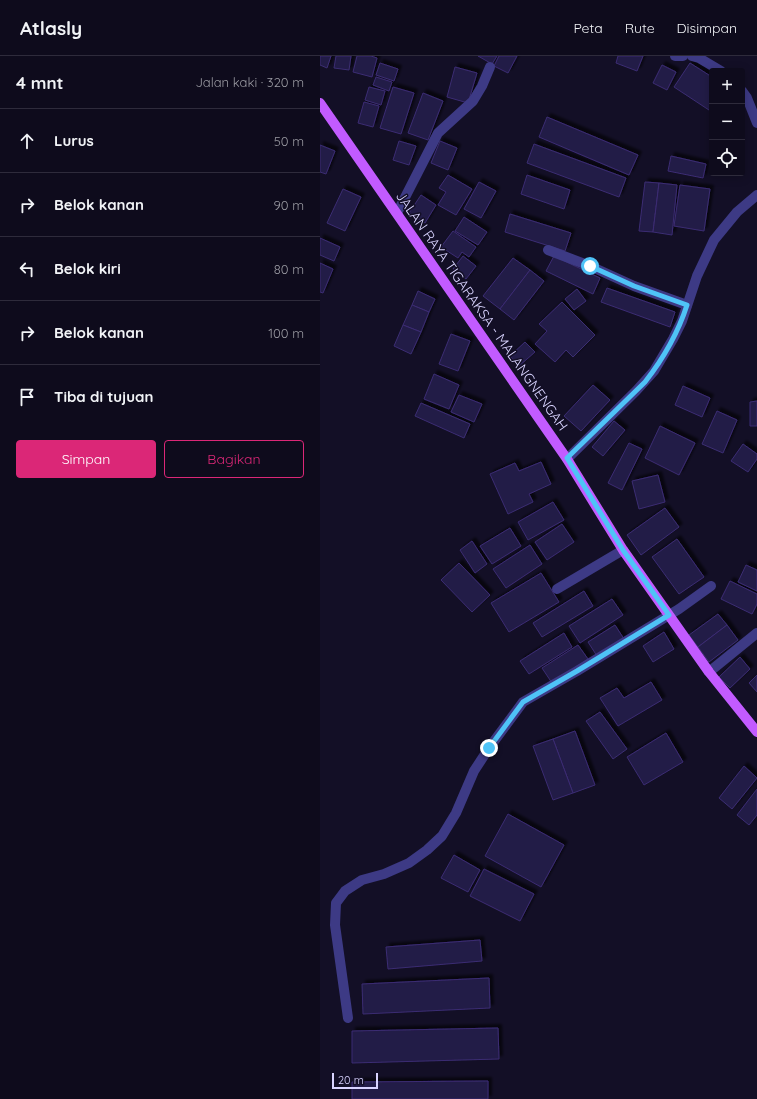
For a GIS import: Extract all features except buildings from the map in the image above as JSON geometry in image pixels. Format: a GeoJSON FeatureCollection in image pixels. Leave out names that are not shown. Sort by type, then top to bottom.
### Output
{"type":"FeatureCollection","features":[{"type":"Feature","properties":{"kind":"main road","name":"JALAN RAYA TIGARAKSA - MALANGNENGAH"},"geometry":{"type":"LineString","coordinates":[[320,103],[567,458],[623,550],[710,672],[754,722],[757,732]]}},
{"type":"Feature","properties":{"kind":"street"},"geometry":{"type":"LineString","coordinates":[[675,56],[683,56]]}},
{"type":"Feature","properties":{"kind":"street"},"geometry":{"type":"LineString","coordinates":[[692,56],[699,58],[717,68]]}},
{"type":"Feature","properties":{"kind":"street"},"geometry":{"type":"LineString","coordinates":[[397,214],[438,133],[473,101],[482,86],[490,67]]}},
{"type":"Feature","properties":{"kind":"street"},"geometry":{"type":"LineString","coordinates":[[745,95],[757,123]]}},
{"type":"Feature","properties":{"kind":"street"},"geometry":{"type":"LineString","coordinates":[[567,458],[645,382],[654,371],[673,339],[697,276],[714,240],[737,212],[757,195]]}},
{"type":"Feature","properties":{"kind":"street"},"geometry":{"type":"LineString","coordinates":[[548,250],[590,266],[634,286],[687,305]]}},
{"type":"Feature","properties":{"kind":"street"},"geometry":{"type":"LineString","coordinates":[[557,590],[623,550]]}},
{"type":"Feature","properties":{"kind":"street"},"geometry":{"type":"LineString","coordinates":[[348,1018],[335,925],[335,909],[339,897],[345,891],[362,880],[384,874],[409,863],[438,841],[456,813],[474,771],[523,702],[584,668],[686,605],[711,586]]}},
{"type":"Feature","properties":{"kind":"street"},"geometry":{"type":"LineString","coordinates":[[710,672],[757,633]]}},
{"type":"Feature","properties":{"kind":"route"},"geometry":{"type":"LineString","coordinates":[[489,748],[523,702],[562,681],[669,615],[623,550],[567,458],[600,424],[645,382],[654,371],[682,321],[687,305],[648,292],[590,266]]}}]}
